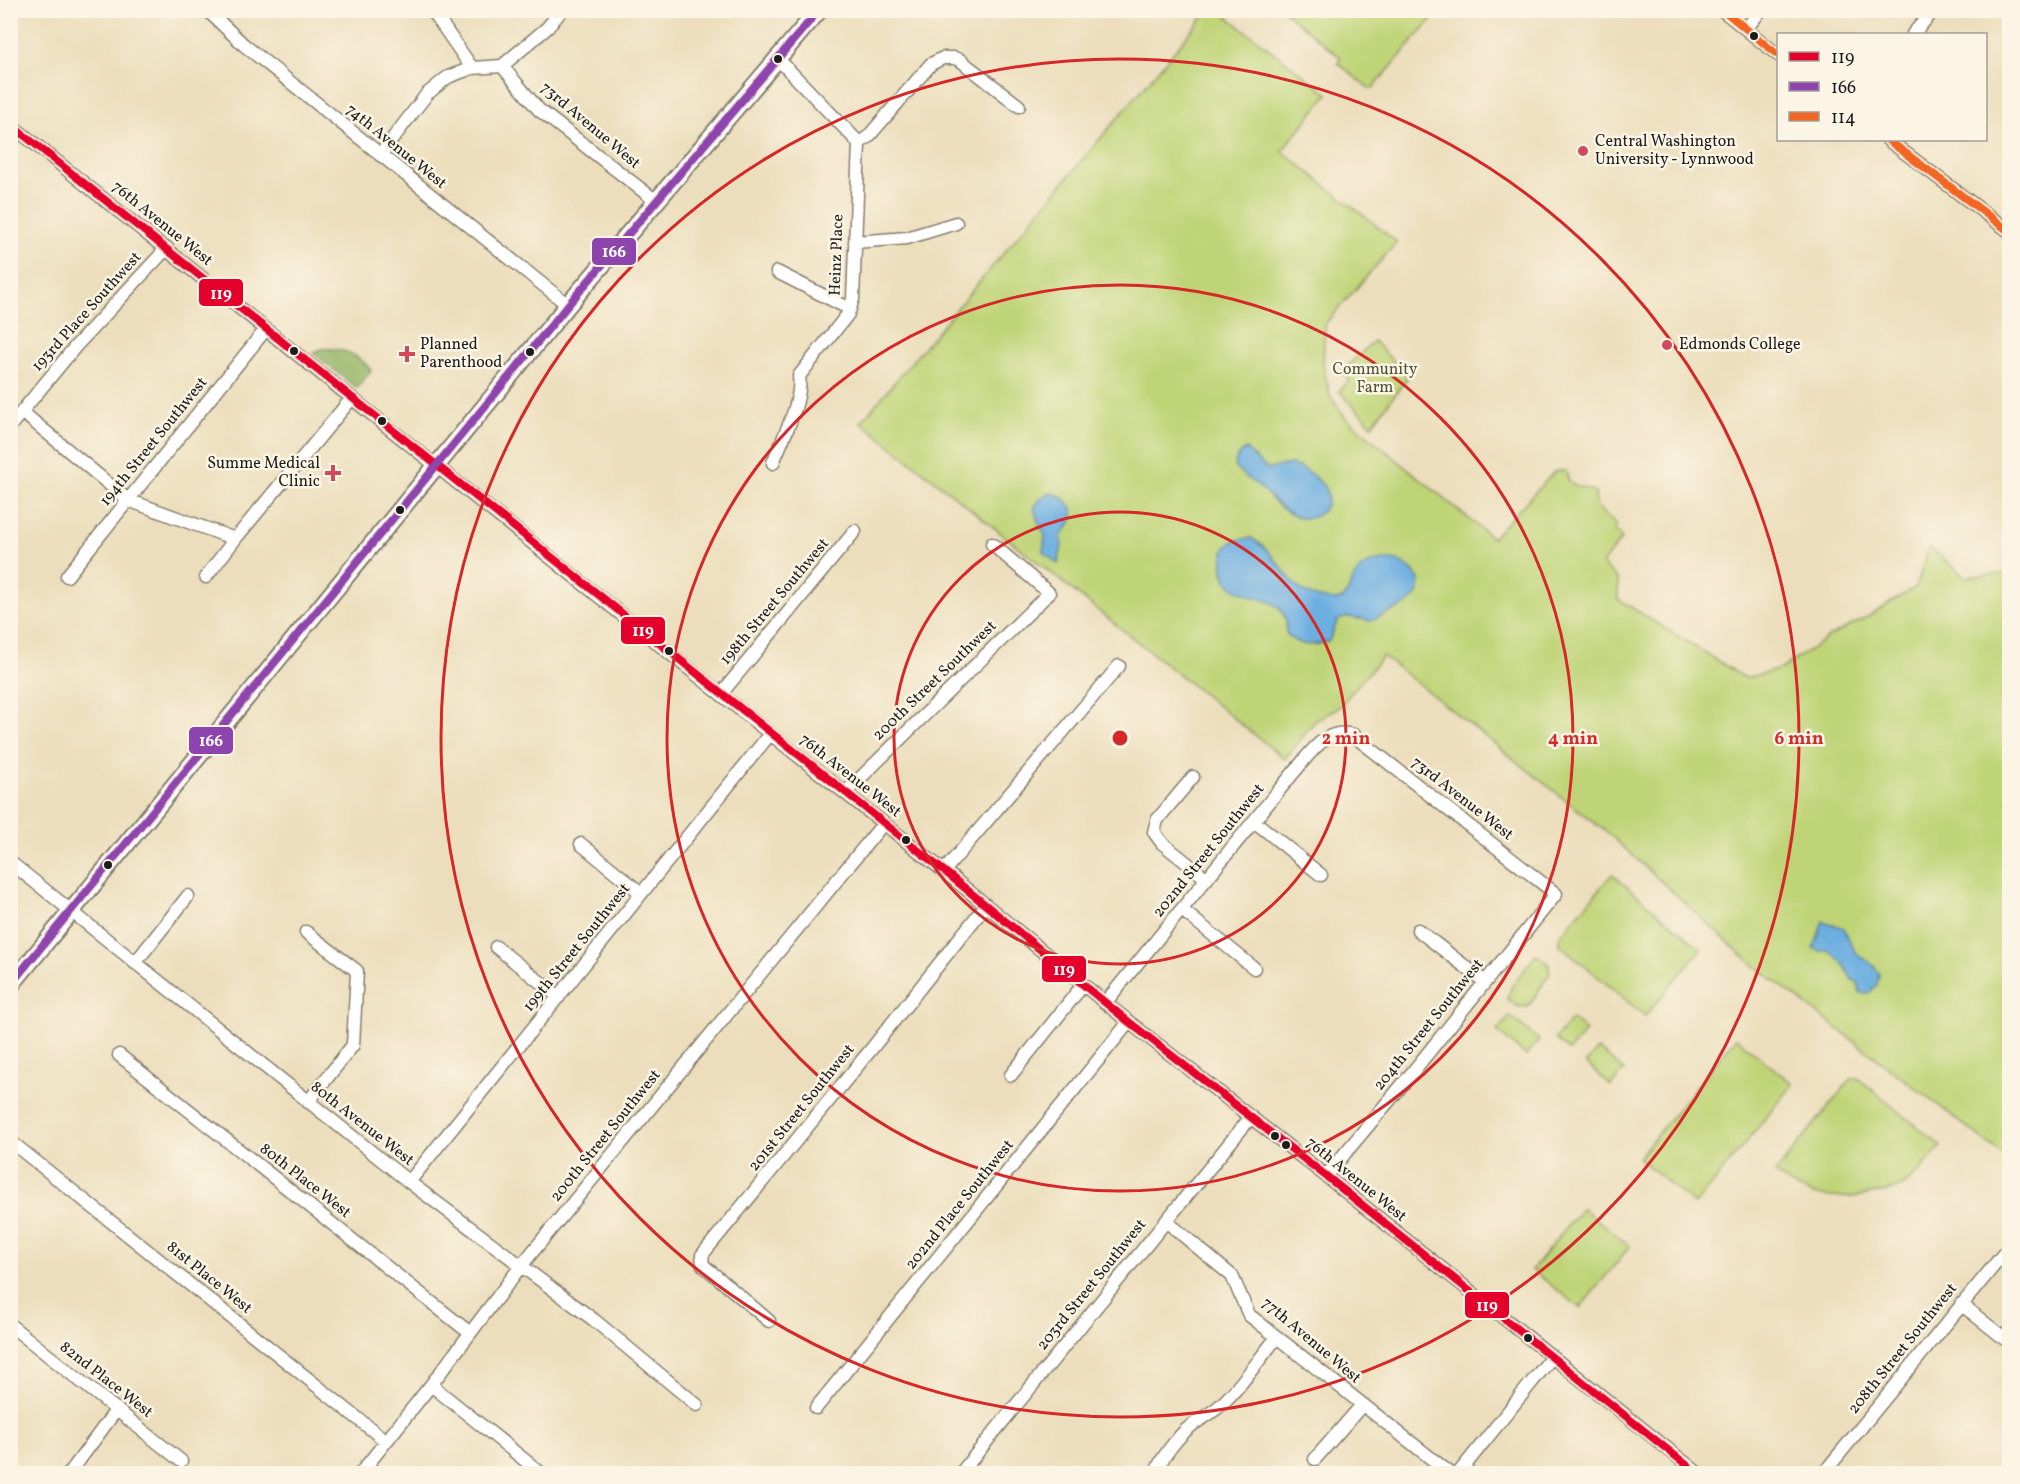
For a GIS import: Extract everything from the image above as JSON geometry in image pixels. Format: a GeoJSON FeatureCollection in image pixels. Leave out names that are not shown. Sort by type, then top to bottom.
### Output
{"type":"FeatureCollection","features":[{"type":"Feature","properties":{"kind":"main road"},"geometry":{"type":"LineString","coordinates":[[10,986],[568,305],[819,10]]}},
{"type":"Feature","properties":{"kind":"street","name":"74th Avenue West"},"geometry":{"type":"LineString","coordinates":[[207,10],[244,45],[568,305]]}},
{"type":"Feature","properties":{"kind":"street"},"geometry":{"type":"LineString","coordinates":[[432,10],[472,68]]}},
{"type":"Feature","properties":{"kind":"street"},"geometry":{"type":"LineString","coordinates":[[380,155],[427,94],[448,77],[472,68],[502,66],[547,28],[562,10]]}},
{"type":"Feature","properties":{"kind":"street"},"geometry":{"type":"LineString","coordinates":[[1722,10],[1777,53]]}},
{"type":"Feature","properties":{"kind":"street"},"geometry":{"type":"LineString","coordinates":[[1746,29],[1761,10]]}},
{"type":"Feature","properties":{"kind":"street"},"geometry":{"type":"LineString","coordinates":[[1913,33],[1934,10]]}},
{"type":"Feature","properties":{"kind":"street"},"geometry":{"type":"LineString","coordinates":[[778,59],[859,143],[868,137],[928,67],[943,58],[960,60],[1019,106]]}},
{"type":"Feature","properties":{"kind":"street","name":"73rd Avenue West"},"geometry":{"type":"LineString","coordinates":[[502,66],[539,110],[656,201]]}},
{"type":"Feature","properties":{"kind":"street","name":"76th Avenue West"},"geometry":{"type":"LineString","coordinates":[[10,124],[944,871],[1129,1022],[1699,1473]]}},
{"type":"Feature","properties":{"kind":"street"},"geometry":{"type":"LineString","coordinates":[[1889,141],[2010,232]]}},
{"type":"Feature","properties":{"kind":"street","name":"Heinz Place"},"geometry":{"type":"LineString","coordinates":[[772,463],[797,401],[801,387],[799,376],[848,314],[853,299],[859,143]]}},
{"type":"Feature","properties":{"kind":"street"},"geometry":{"type":"LineString","coordinates":[[855,242],[907,238],[956,223]]}},
{"type":"Feature","properties":{"kind":"street","name":"193rd Place Southwest"},"geometry":{"type":"LineString","coordinates":[[10,426],[75,347],[167,248]]}},
{"type":"Feature","properties":{"kind":"street"},"geometry":{"type":"LineString","coordinates":[[777,272],[850,309]]}},
{"type":"Feature","properties":{"kind":"street","name":"194th Street Southwest"},"geometry":{"type":"LineString","coordinates":[[67,576],[266,329]]}},
{"type":"Feature","properties":{"kind":"street"},"geometry":{"type":"LineString","coordinates":[[206,578],[234,539],[352,398]]}},
{"type":"Feature","properties":{"kind":"street"},"geometry":{"type":"LineString","coordinates":[[22,412],[128,500],[234,539]]}},
{"type":"Feature","properties":{"kind":"street","name":"198th Street Southwest"},"geometry":{"type":"LineString","coordinates":[[721,694],[855,531]]}},
{"type":"Feature","properties":{"kind":"street","name":"200th Street Southwest"},"geometry":{"type":"LineString","coordinates":[[845,793],[1049,593],[992,544]]}},
{"type":"Feature","properties":{"kind":"street"},"geometry":{"type":"LineString","coordinates":[[944,871],[1119,666]]}},
{"type":"Feature","properties":{"kind":"street","name":"73rd Avenue West"},"geometry":{"type":"LineString","coordinates":[[1345,733],[1353,735],[1556,894]]}},
{"type":"Feature","properties":{"kind":"street","name":"202nd Street Southwest"},"geometry":{"type":"LineString","coordinates":[[1106,1003],[1323,740],[1335,734],[1345,733]]}},
{"type":"Feature","properties":{"kind":"street","name":"199th Street Southwest"},"geometry":{"type":"LineString","coordinates":[[409,1182],[770,734]]}},
{"type":"Feature","properties":{"kind":"street"},"geometry":{"type":"LineString","coordinates":[[1193,777],[1157,820],[1154,832],[1162,843],[1207,879]]}},
{"type":"Feature","properties":{"kind":"street"},"geometry":{"type":"LineString","coordinates":[[1254,821],[1321,875]]}},
{"type":"Feature","properties":{"kind":"street","name":"200th Street Southwest"},"geometry":{"type":"LineString","coordinates":[[360,1473],[431,1385],[521,1266],[883,824]]}},
{"type":"Feature","properties":{"kind":"street"},"geometry":{"type":"LineString","coordinates":[[581,844],[642,893]]}},
{"type":"Feature","properties":{"kind":"street","name":"80th Avenue West"},"geometry":{"type":"LineString","coordinates":[[10,862],[409,1182],[594,1320],[697,1405]]}},
{"type":"Feature","properties":{"kind":"street","name":"204th Street Southwest"},"geometry":{"type":"LineString","coordinates":[[1326,1176],[1556,894]]}},
{"type":"Feature","properties":{"kind":"street"},"geometry":{"type":"LineString","coordinates":[[135,963],[189,896]]}},
{"type":"Feature","properties":{"kind":"street","name":"201st Street Southwest"},"geometry":{"type":"LineString","coordinates":[[769,1321],[703,1264],[702,1255],[986,905]]}},
{"type":"Feature","properties":{"kind":"street"},"geometry":{"type":"LineString","coordinates":[[1182,910],[1254,968]]}},
{"type":"Feature","properties":{"kind":"street"},"geometry":{"type":"LineString","coordinates":[[1418,930],[1485,982]]}},
{"type":"Feature","properties":{"kind":"street"},"geometry":{"type":"LineString","coordinates":[[306,932],[357,971],[353,1045],[308,1102]]}},
{"type":"Feature","properties":{"kind":"street"},"geometry":{"type":"LineString","coordinates":[[496,947],[559,997]]}},
{"type":"Feature","properties":{"kind":"street"},"geometry":{"type":"LineString","coordinates":[[1011,1075],[1083,985]]}},
{"type":"Feature","properties":{"kind":"street","name":"202nd Place Southwest"},"geometry":{"type":"LineString","coordinates":[[816,1408],[1129,1022]]}},
{"type":"Feature","properties":{"kind":"street","name":"80th Place West"},"geometry":{"type":"LineString","coordinates":[[119,1055],[470,1333]]}},
{"type":"Feature","properties":{"kind":"street","name":"203rd Street Southwest"},"geometry":{"type":"LineString","coordinates":[[960,1473],[1251,1117]]}},
{"type":"Feature","properties":{"kind":"street","name":"81st Place West"},"geometry":{"type":"LineString","coordinates":[[10,1141],[386,1441]]}},
{"type":"Feature","properties":{"kind":"street","name":"77th Avenue West"},"geometry":{"type":"LineString","coordinates":[[1166,1221],[1232,1276],[1249,1315],[1451,1473]]}},
{"type":"Feature","properties":{"kind":"street","name":"208th Street Southwest"},"geometry":{"type":"LineString","coordinates":[[1823,1473],[2010,1246]]}},
{"type":"Feature","properties":{"kind":"street"},"geometry":{"type":"LineString","coordinates":[[1961,1304],[2010,1344]]}},
{"type":"Feature","properties":{"kind":"street","name":"82nd Place West"},"geometry":{"type":"LineString","coordinates":[[10,1325],[181,1461]]}},
{"type":"Feature","properties":{"kind":"street"},"geometry":{"type":"LineString","coordinates":[[1156,1473],[1166,1454],[1190,1426],[1209,1416],[1225,1401],[1277,1337]]}},
{"type":"Feature","properties":{"kind":"street"},"geometry":{"type":"LineString","coordinates":[[1458,1473],[1552,1357]]}},
{"type":"Feature","properties":{"kind":"street"},"geometry":{"type":"LineString","coordinates":[[431,1385],[542,1473]]}},
{"type":"Feature","properties":{"kind":"street"},"geometry":{"type":"LineString","coordinates":[[1316,1460],[1362,1405]]}},
{"type":"Feature","properties":{"kind":"street"},"geometry":{"type":"LineString","coordinates":[[69,1473],[117,1409]]}},
{"type":"Feature","properties":{"kind":"green space"},"geometry":{"type":"Polygon","coordinates":[[[1208,11],[1220,11],[1328,94],[1282,151],[1397,242],[1325,324],[1323,364],[1330,396],[1345,417],[1492,538],[1555,471],[1566,471],[1569,482],[1595,493],[1596,506],[1617,526],[1614,531],[1622,538],[1602,564],[1618,580],[1618,599],[1745,678],[1781,669],[1829,637],[1916,587],[1929,547],[1966,577],[2009,573],[2009,1159],[1751,963],[1611,836],[1383,656],[1339,707],[1315,721],[1285,759],[861,422],[1208,11]]]}},
{"type":"Feature","properties":{"kind":"green space"},"geometry":{"type":"Polygon","coordinates":[[[1284,11],[1439,11],[1373,88],[1368,88],[1338,63],[1341,58],[1284,11]]]}},
{"type":"Feature","properties":{"kind":"green space","name":"Community Farm"},"geometry":{"type":"Polygon","coordinates":[[[1374,341],[1408,377],[1372,425],[1339,391],[1349,381],[1342,371],[1374,341]]]}},
{"type":"Feature","properties":{"kind":"green space"},"geometry":{"type":"Polygon","coordinates":[[[321,349],[335,349],[356,356],[371,371],[357,388],[313,353],[321,349]]]}},
{"type":"Feature","properties":{"kind":"green space"},"geometry":{"type":"Polygon","coordinates":[[[1612,874],[1701,949],[1645,1016],[1560,945],[1560,936],[1612,874]]]}},
{"type":"Feature","properties":{"kind":"green space"},"geometry":{"type":"Polygon","coordinates":[[[1536,954],[1548,963],[1550,973],[1528,1007],[1516,1006],[1507,998],[1512,986],[1536,954]]]}},
{"type":"Feature","properties":{"kind":"green space"},"geometry":{"type":"Polygon","coordinates":[[[1510,1016],[1539,1040],[1526,1056],[1497,1031],[1510,1016]]]}},
{"type":"Feature","properties":{"kind":"green space"},"geometry":{"type":"Polygon","coordinates":[[[1572,1019],[1586,1031],[1569,1051],[1555,1039],[1572,1019]]]}},
{"type":"Feature","properties":{"kind":"green space"},"geometry":{"type":"Polygon","coordinates":[[[1736,1038],[1793,1084],[1695,1205],[1638,1158],[1736,1038]]]}},
{"type":"Feature","properties":{"kind":"green space"},"geometry":{"type":"Polygon","coordinates":[[[1598,1049],[1624,1070],[1611,1086],[1586,1063],[1598,1049]]]}},
{"type":"Feature","properties":{"kind":"green space"},"geometry":{"type":"Polygon","coordinates":[[[1858,1078],[1941,1146],[1927,1163],[1898,1188],[1838,1198],[1812,1194],[1799,1189],[1775,1173],[1851,1079],[1858,1078]]]}},
{"type":"Feature","properties":{"kind":"green space"},"geometry":{"type":"Polygon","coordinates":[[[1582,1208],[1630,1246],[1580,1308],[1532,1270],[1582,1208]]]}},
{"type":"Feature","properties":{"kind":"water"},"geometry":{"type":"Polygon","coordinates":[[[1246,449],[1267,468],[1291,465],[1312,475],[1326,490],[1328,497],[1324,509],[1319,514],[1305,518],[1292,515],[1282,508],[1235,468],[1238,457],[1246,449]]]}},
{"type":"Feature","properties":{"kind":"water"},"geometry":{"type":"Polygon","coordinates":[[[1053,493],[1067,501],[1073,514],[1073,519],[1061,537],[1062,546],[1058,564],[1043,552],[1045,535],[1034,509],[1041,498],[1053,493]]]}},
{"type":"Feature","properties":{"kind":"water"},"geometry":{"type":"Polygon","coordinates":[[[1251,538],[1273,557],[1299,588],[1310,595],[1324,599],[1343,599],[1359,570],[1367,564],[1384,560],[1400,562],[1412,570],[1420,581],[1418,593],[1408,604],[1371,621],[1348,617],[1338,620],[1329,641],[1311,645],[1300,643],[1286,633],[1286,620],[1282,611],[1267,601],[1238,591],[1225,577],[1223,560],[1225,549],[1236,540],[1251,538]]]}},
{"type":"Feature","properties":{"kind":"water"},"geometry":{"type":"Polygon","coordinates":[[[1823,921],[1844,928],[1855,952],[1873,965],[1879,974],[1877,985],[1868,994],[1860,993],[1858,982],[1852,980],[1842,963],[1832,953],[1828,950],[1820,951],[1813,948],[1823,921]]]}},
{"type":"Feature","properties":{"kind":"transit line","name":"166"},"geometry":{"type":"LineString","coordinates":[[10,985],[568,305],[819,10]]}},
{"type":"Feature","properties":{"kind":"transit line","name":"114"},"geometry":{"type":"LineString","coordinates":[[1723,10],[1777,54]]}},
{"type":"Feature","properties":{"kind":"transit line","name":"119"},"geometry":{"type":"LineString","coordinates":[[10,124],[944,871],[1129,1022],[1326,1176],[1698,1474]]}},
{"type":"Feature","properties":{"kind":"transit line","name":"114"},"geometry":{"type":"LineString","coordinates":[[1889,141],[2010,232]]}},
{"type":"Feature","properties":{"kind":"place","name":"Central Washington University - Lynnwood"},"geometry":{"type":"Point","coordinates":[1583,151]}},
{"type":"Feature","properties":{"kind":"place","name":"Edmonds College"},"geometry":{"type":"Point","coordinates":[1667,345]}},
{"type":"Feature","properties":{"kind":"place","name":"Planned Parenthood"},"geometry":{"type":"Point","coordinates":[407,354]}},
{"type":"Feature","properties":{"kind":"place","name":"Summe Medical Clinic"},"geometry":{"type":"Point","coordinates":[333,473]}}]}
